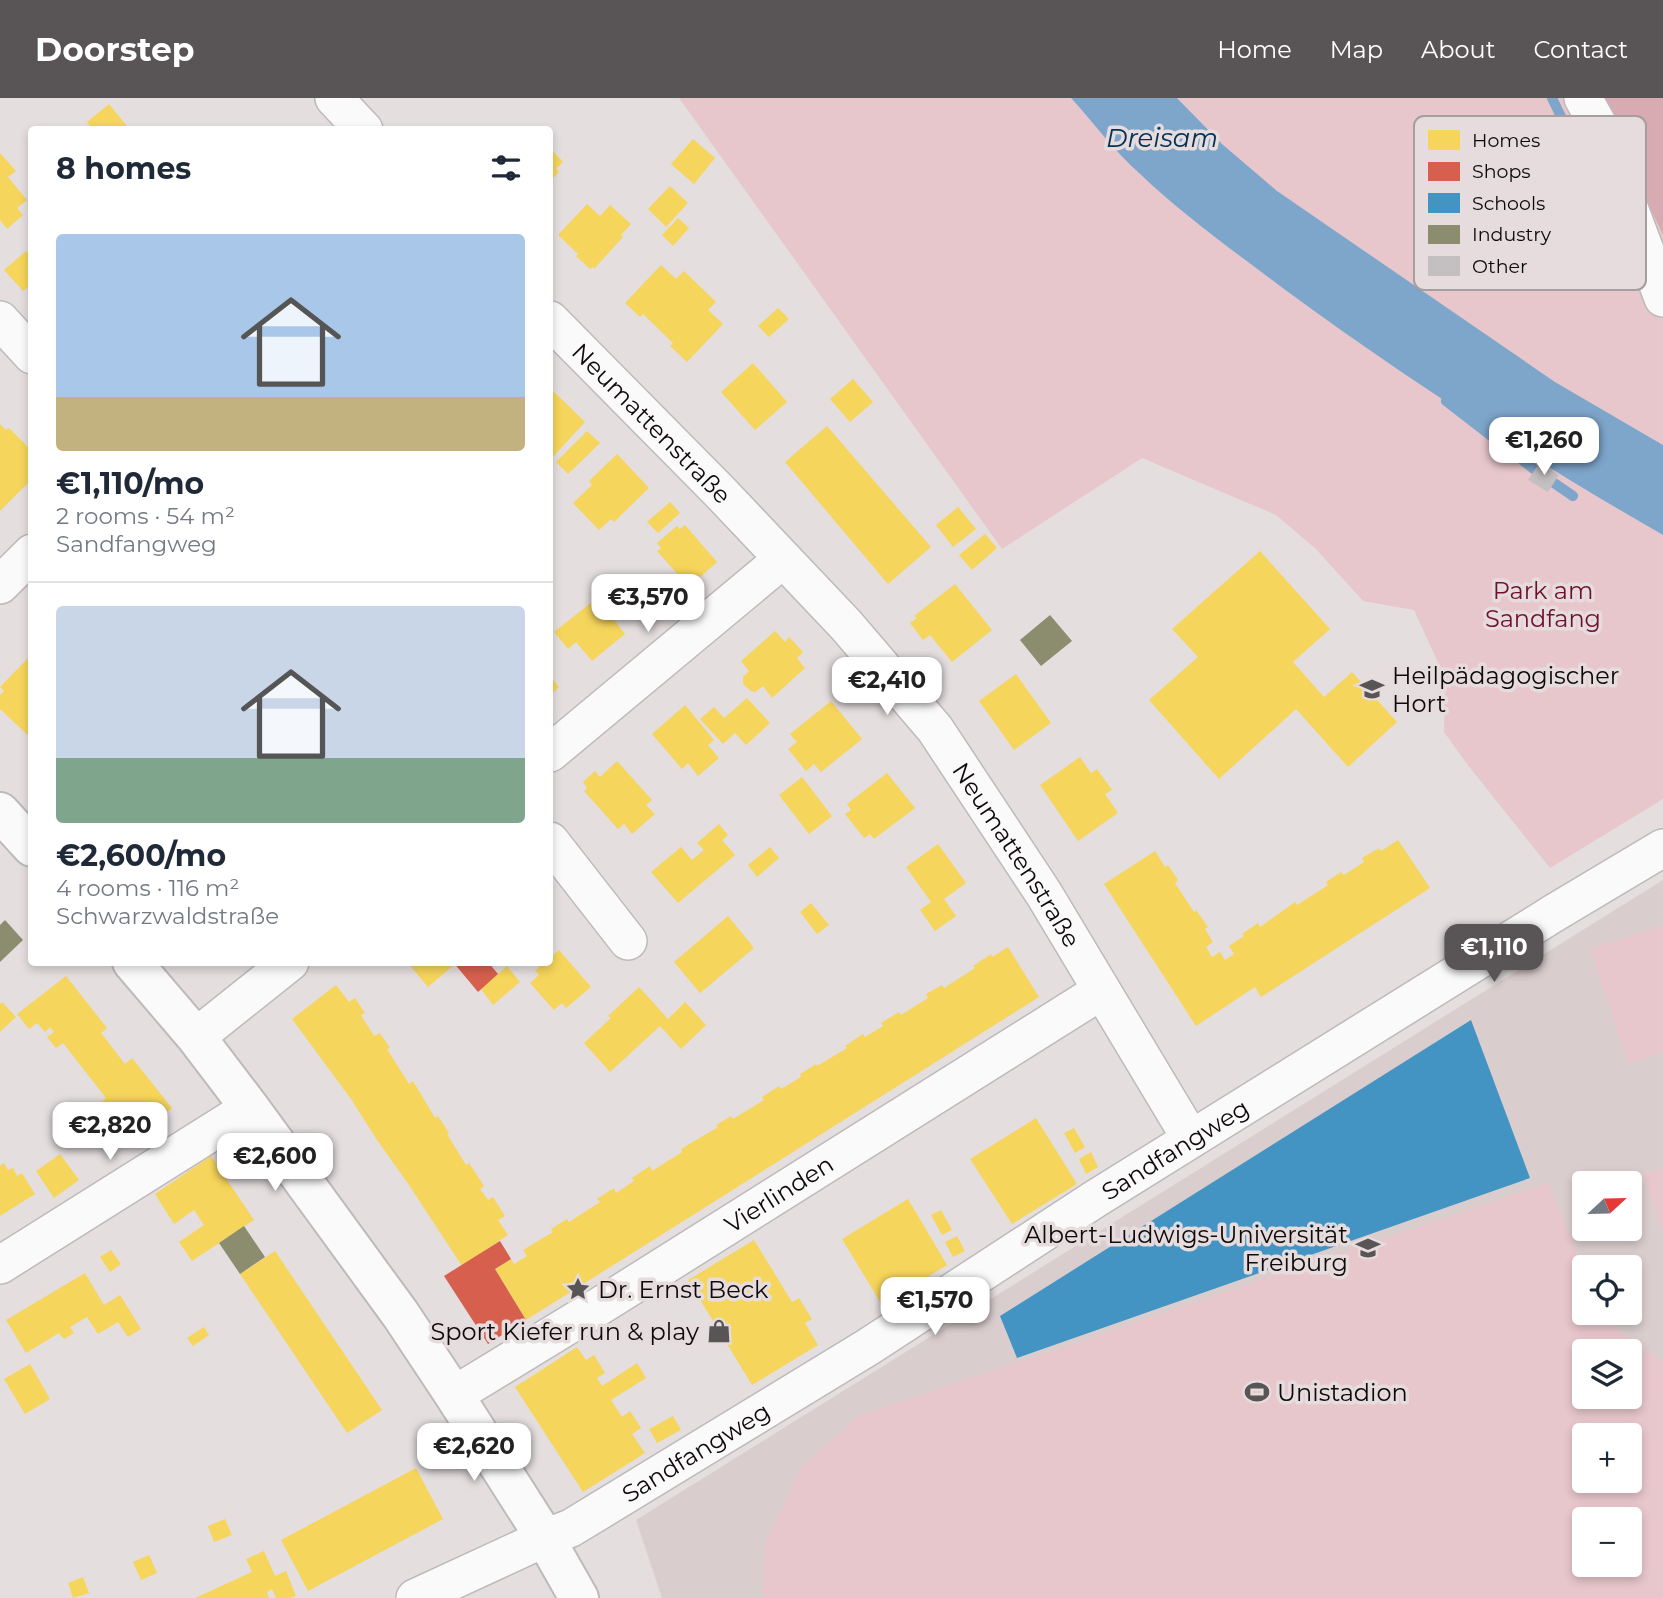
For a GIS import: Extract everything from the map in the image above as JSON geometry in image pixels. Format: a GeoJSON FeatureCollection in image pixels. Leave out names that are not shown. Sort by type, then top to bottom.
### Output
{"type":"FeatureCollection","features":[{"type":"Feature","properties":{"kind":"main road"},"geometry":{"type":"LineString","coordinates":[[0,812],[28,843]]}},
{"type":"Feature","properties":{"kind":"main road"},"geometry":{"type":"LineString","coordinates":[[135,966],[196,1037],[401,1315],[545,1538],[579,1598]]}},
{"type":"Feature","properties":{"kind":"street"},"geometry":{"type":"LineString","coordinates":[[334,98],[359,126]]}},
{"type":"Feature","properties":{"kind":"street"},"geometry":{"type":"LineString","coordinates":[[1583,98],[1593,116]]}},
{"type":"Feature","properties":{"kind":"street"},"geometry":{"type":"LineString","coordinates":[[1646,253],[1663,298]]}},
{"type":"Feature","properties":{"kind":"street"},"geometry":{"type":"LineString","coordinates":[[0,320],[28,351]]}},
{"type":"Feature","properties":{"kind":"street","name":"Neumattenstraße"},"geometry":{"type":"LineString","coordinates":[[553,323],[720,492],[846,625],[935,729],[1037,883],[1191,1139]]}},
{"type":"Feature","properties":{"kind":"street"},"geometry":{"type":"LineString","coordinates":[[0,585],[28,557]]}},
{"type":"Feature","properties":{"kind":"street"},"geometry":{"type":"LineString","coordinates":[[553,751],[783,559]]}},
{"type":"Feature","properties":{"kind":"street"},"geometry":{"type":"LineString","coordinates":[[553,845],[628,940]]}},
{"type":"Feature","properties":{"kind":"street","name":"Sandfangweg"},"geometry":{"type":"LineString","coordinates":[[415,1598],[571,1528],[868,1347],[985,1269],[1191,1139],[1553,913],[1663,848]]}},
{"type":"Feature","properties":{"kind":"street"},"geometry":{"type":"LineString","coordinates":[[196,1037],[285,966]]}},
{"type":"Feature","properties":{"kind":"street","name":"Vierlinden"},"geometry":{"type":"LineString","coordinates":[[454,1395],[1101,991]]}},
{"type":"Feature","properties":{"kind":"street"},"geometry":{"type":"LineString","coordinates":[[0,1265],[250,1108]]}},
{"type":"Feature","properties":{"kind":"shaded area"},"geometry":{"type":"Polygon","coordinates":[[[1597,98],[1663,98],[1663,235],[1646,200],[1646,116],[1606,116],[1597,98]]]}},
{"type":"Feature","properties":{"kind":"shaded area","name":"Unistadion"},"geometry":{"type":"Polygon","coordinates":[[[1663,880],[1663,1598],[662,1598],[636,1520],[1663,880]]]}},
{"type":"Feature","properties":{"kind":"green space","name":"Park am Sandfang"},"geometry":{"type":"Polygon","coordinates":[[[679,98],[1071,98],[1121,156],[1156,189],[1284,289],[1470,417],[1663,535],[1663,799],[1550,868],[1444,732],[1445,678],[1414,610],[1363,601],[1316,549],[1276,515],[1142,458],[1002,549],[679,98]]]}},
{"type":"Feature","properties":{"kind":"green space"},"geometry":{"type":"Polygon","coordinates":[[[1177,98],[1597,98],[1606,116],[1414,116],[1414,285],[1276,191],[1222,144],[1177,98]]]}},
{"type":"Feature","properties":{"kind":"green space"},"geometry":{"type":"Polygon","coordinates":[[[1646,200],[1663,235],[1663,445],[1555,382],[1421,290],[1646,290],[1646,200]]]}},
{"type":"Feature","properties":{"kind":"green space"},"geometry":{"type":"Polygon","coordinates":[[[1663,925],[1663,1052],[1628,1063],[1590,949],[1663,925]]]}},
{"type":"Feature","properties":{"kind":"green space"},"geometry":{"type":"Polygon","coordinates":[[[1663,1168],[1663,1232],[1643,1174],[1663,1168]]]}},
{"type":"Feature","properties":{"kind":"green space","name":"Unistadion"},"geometry":{"type":"Polygon","coordinates":[[[1548,1183],[1578,1255],[1572,1255],[1572,1325],[1611,1325],[1631,1339],[1572,1339],[1572,1409],[1642,1409],[1642,1347],[1663,1362],[1663,1598],[763,1598],[765,1545],[801,1468],[859,1416],[1548,1183]]]}},
{"type":"Feature","properties":{"kind":"water","name":"Dreisam"},"geometry":{"type":"Polygon","coordinates":[[[1071,98],[1177,98],[1222,144],[1277,191],[1414,285],[1414,290],[1421,290],[1555,382],[1663,445],[1663,535],[1470,417],[1376,354],[1210,233],[1121,156],[1071,98]]]}},
{"type":"Feature","properties":{"kind":"building: Homes"},"geometry":{"type":"Polygon","coordinates":[[[109,104],[127,126],[90,126],[87,122],[109,104]]]}},
{"type":"Feature","properties":{"kind":"building: Homes"},"geometry":{"type":"Polygon","coordinates":[[[693,139],[715,158],[694,184],[671,164],[693,139]]]}},
{"type":"Feature","properties":{"kind":"building: Homes"},"geometry":{"type":"Polygon","coordinates":[[[553,151],[563,162],[556,169],[559,172],[553,178],[553,151]]]}},
{"type":"Feature","properties":{"kind":"building: Homes"},"geometry":{"type":"Polygon","coordinates":[[[0,153],[16,171],[8,177],[27,200],[17,208],[23,215],[7,229],[0,220],[0,153]]]}},
{"type":"Feature","properties":{"kind":"building: Homes"},"geometry":{"type":"Polygon","coordinates":[[[670,186],[688,203],[666,227],[648,209],[670,186]]]}},
{"type":"Feature","properties":{"kind":"building: Homes"},"geometry":{"type":"Polygon","coordinates":[[[587,204],[600,216],[610,205],[631,224],[594,269],[590,269],[576,256],[578,254],[558,235],[587,204]]]}},
{"type":"Feature","properties":{"kind":"building: Homes"},"geometry":{"type":"Polygon","coordinates":[[[678,218],[689,228],[673,246],[662,235],[678,218]]]}},
{"type":"Feature","properties":{"kind":"building: Homes"},"geometry":{"type":"Polygon","coordinates":[[[26,251],[28,287],[23,291],[4,270],[26,251]]]}},
{"type":"Feature","properties":{"kind":"building: Homes"},"geometry":{"type":"Polygon","coordinates":[[[661,265],[676,279],[684,271],[716,302],[708,310],[723,324],[687,362],[670,346],[673,343],[643,314],[640,317],[625,303],[661,265]]]}},
{"type":"Feature","properties":{"kind":"building: Homes"},"geometry":{"type":"Polygon","coordinates":[[[778,308],[789,319],[769,337],[758,326],[778,308]]]}},
{"type":"Feature","properties":{"kind":"building: Homes"},"geometry":{"type":"Polygon","coordinates":[[[753,363],[787,402],[755,430],[721,392],[753,363]]]}},
{"type":"Feature","properties":{"kind":"building: Homes"},"geometry":{"type":"Polygon","coordinates":[[[853,379],[873,402],[850,422],[830,399],[853,379]]]}},
{"type":"Feature","properties":{"kind":"building: Homes"},"geometry":{"type":"Polygon","coordinates":[[[553,391],[585,422],[553,457],[553,391]]]}},
{"type":"Feature","properties":{"kind":"building: Homes"},"geometry":{"type":"Polygon","coordinates":[[[0,424],[6,430],[9,428],[28,447],[28,483],[0,511],[0,424]]]}},
{"type":"Feature","properties":{"kind":"building: Homes"},"geometry":{"type":"Polygon","coordinates":[[[827,426],[931,547],[888,584],[785,462],[827,426]]]}},
{"type":"Feature","properties":{"kind":"building: Homes"},"geometry":{"type":"Polygon","coordinates":[[[587,431],[600,443],[568,474],[556,462],[587,431]]]}},
{"type":"Feature","properties":{"kind":"building: Homes"},"geometry":{"type":"Polygon","coordinates":[[[617,454],[649,488],[614,522],[611,519],[599,530],[573,503],[592,485],[589,481],[617,454]]]}},
{"type":"Feature","properties":{"kind":"building: Homes"},"geometry":{"type":"Polygon","coordinates":[[[670,502],[680,513],[658,533],[647,522],[670,502]]]}},
{"type":"Feature","properties":{"kind":"building: Homes"},"geometry":{"type":"Polygon","coordinates":[[[958,507],[976,529],[953,547],[936,525],[958,507]]]}},
{"type":"Feature","properties":{"kind":"building: Homes"},"geometry":{"type":"Polygon","coordinates":[[[685,525],[717,562],[689,587],[657,551],[661,548],[657,543],[677,526],[680,529],[685,525]]]}},
{"type":"Feature","properties":{"kind":"building: Homes"},"geometry":{"type":"Polygon","coordinates":[[[985,534],[997,548],[972,570],[959,555],[985,534]]]}},
{"type":"Feature","properties":{"kind":"building: Homes"},"geometry":{"type":"Polygon","coordinates":[[[1260,551],[1330,629],[1293,662],[1324,697],[1352,672],[1397,722],[1348,767],[1296,709],[1219,779],[1149,700],[1198,657],[1172,629],[1260,551]]]}},
{"type":"Feature","properties":{"kind":"building: Homes"},"geometry":{"type":"Polygon","coordinates":[[[955,584],[992,630],[952,662],[930,635],[923,640],[910,623],[917,618],[914,616],[955,584]]]}},
{"type":"Feature","properties":{"kind":"building: Homes"},"geometry":{"type":"Polygon","coordinates":[[[597,598],[625,634],[592,661],[576,642],[568,649],[554,632],[597,598]]]}},
{"type":"Feature","properties":{"kind":"building: Homes"},"geometry":{"type":"Polygon","coordinates":[[[775,631],[785,642],[789,637],[803,652],[797,658],[805,668],[772,698],[763,686],[755,692],[745,686],[743,677],[749,671],[741,661],[775,631]]]}},
{"type":"Feature","properties":{"kind":"building: Homes"},"geometry":{"type":"Polygon","coordinates":[[[28,658],[28,735],[0,709],[0,695],[4,691],[0,687],[28,658]]]}},
{"type":"Feature","properties":{"kind":"building: Homes"},"geometry":{"type":"Polygon","coordinates":[[[1016,674],[1051,723],[1014,750],[979,701],[1016,674]]]}},
{"type":"Feature","properties":{"kind":"building: Homes"},"geometry":{"type":"Polygon","coordinates":[[[553,680],[559,687],[553,693],[553,680]]]}},
{"type":"Feature","properties":{"kind":"building: Homes"},"geometry":{"type":"Polygon","coordinates":[[[747,698],[770,723],[746,745],[735,733],[723,744],[700,719],[714,707],[724,718],[747,698]]]}},
{"type":"Feature","properties":{"kind":"building: Homes"},"geometry":{"type":"Polygon","coordinates":[[[831,701],[862,739],[821,772],[814,764],[806,771],[788,749],[797,742],[790,734],[831,701]]]}},
{"type":"Feature","properties":{"kind":"building: Homes"},"geometry":{"type":"Polygon","coordinates":[[[685,705],[714,740],[708,745],[719,758],[698,776],[688,763],[682,769],[652,734],[685,705]]]}},
{"type":"Feature","properties":{"kind":"building: Homes"},"geometry":{"type":"Polygon","coordinates":[[[1080,757],[1091,773],[1097,769],[1112,790],[1105,794],[1118,813],[1078,841],[1040,785],[1080,757]]]}},
{"type":"Feature","properties":{"kind":"building: Homes"},"geometry":{"type":"Polygon","coordinates":[[[617,761],[652,800],[646,805],[655,814],[632,834],[624,824],[618,829],[584,791],[587,788],[583,782],[595,771],[600,777],[617,761]]]}},
{"type":"Feature","properties":{"kind":"building: Homes"},"geometry":{"type":"Polygon","coordinates":[[[887,773],[915,808],[874,839],[870,834],[864,838],[845,814],[851,810],[847,804],[887,773]]]}},
{"type":"Feature","properties":{"kind":"building: Homes"},"geometry":{"type":"Polygon","coordinates":[[[802,777],[832,816],[809,834],[779,795],[802,777]]]}},
{"type":"Feature","properties":{"kind":"building: Homes"},"geometry":{"type":"Polygon","coordinates":[[[719,824],[728,835],[722,840],[735,855],[678,903],[651,872],[681,847],[692,860],[704,850],[697,843],[719,824]]]}},
{"type":"Feature","properties":{"kind":"building: Homes"},"geometry":{"type":"Polygon","coordinates":[[[1398,840],[1430,888],[1261,997],[1255,987],[1196,1026],[1104,884],[1155,851],[1165,867],[1168,865],[1178,880],[1175,883],[1194,912],[1196,910],[1208,927],[1205,929],[1213,942],[1206,947],[1212,957],[1220,952],[1225,960],[1234,954],[1229,946],[1244,936],[1242,934],[1258,923],[1260,927],[1295,902],[1297,905],[1328,885],[1326,882],[1341,872],[1344,875],[1364,862],[1362,858],[1379,848],[1381,851],[1398,840]]]}},
{"type":"Feature","properties":{"kind":"building: Homes"},"geometry":{"type":"Polygon","coordinates":[[[938,844],[966,883],[944,899],[956,916],[935,931],[920,910],[931,902],[906,867],[938,844]]]}},
{"type":"Feature","properties":{"kind":"building: Homes"},"geometry":{"type":"Polygon","coordinates":[[[770,847],[779,858],[757,877],[748,865],[770,847]]]}},
{"type":"Feature","properties":{"kind":"building: Homes"},"geometry":{"type":"Polygon","coordinates":[[[811,903],[829,925],[817,934],[800,912],[811,903]]]}},
{"type":"Feature","properties":{"kind":"building: Homes"},"geometry":{"type":"Polygon","coordinates":[[[728,916],[754,948],[700,993],[674,962],[728,916]]]}},
{"type":"Feature","properties":{"kind":"building: Homes"},"geometry":{"type":"Polygon","coordinates":[[[1008,947],[1039,997],[526,1320],[495,1269],[511,1259],[514,1264],[527,1256],[523,1250],[553,1232],[551,1229],[567,1219],[569,1222],[600,1202],[597,1199],[614,1188],[616,1193],[650,1166],[652,1171],[682,1152],[681,1149],[718,1127],[716,1125],[731,1116],[733,1119],[764,1100],[762,1097],[779,1086],[781,1089],[816,1064],[817,1066],[847,1048],[845,1046],[863,1034],[865,1037],[883,1026],[881,1023],[899,1012],[901,1015],[928,998],[926,994],[942,985],[944,988],[991,954],[992,957],[1008,947]]]}},
{"type":"Feature","properties":{"kind":"building: Homes"},"geometry":{"type":"Polygon","coordinates":[[[559,950],[591,987],[566,1008],[562,1003],[554,1010],[530,983],[539,975],[535,971],[540,966],[553,966],[553,955],[559,950]]]}},
{"type":"Feature","properties":{"kind":"building: Homes"},"geometry":{"type":"Polygon","coordinates":[[[410,966],[453,966],[428,987],[410,966]]]}},
{"type":"Feature","properties":{"kind":"building: Homes"},"geometry":{"type":"Polygon","coordinates":[[[507,966],[520,982],[493,1005],[481,989],[507,966]]]}},
{"type":"Feature","properties":{"kind":"building: Homes"},"geometry":{"type":"Polygon","coordinates":[[[66,976],[107,1028],[101,1033],[125,1064],[132,1058],[172,1108],[122,1147],[109,1130],[117,1123],[101,1103],[106,1098],[63,1043],[56,1048],[47,1037],[54,1032],[50,1027],[45,1032],[37,1023],[29,1029],[17,1014],[66,976]]]}},
{"type":"Feature","properties":{"kind":"building: Homes"},"geometry":{"type":"Polygon","coordinates":[[[336,985],[349,1002],[355,998],[365,1013],[361,1015],[374,1036],[380,1033],[409,1084],[413,1081],[435,1118],[438,1116],[449,1133],[447,1134],[466,1165],[469,1163],[484,1186],[480,1189],[488,1200],[493,1197],[505,1216],[498,1220],[508,1235],[462,1266],[351,1099],[292,1019],[336,985]]]}},
{"type":"Feature","properties":{"kind":"building: Homes"},"geometry":{"type":"Polygon","coordinates":[[[639,987],[668,1019],[685,1002],[706,1025],[681,1049],[660,1026],[610,1072],[584,1043],[639,987]]]}},
{"type":"Feature","properties":{"kind":"building: Homes"},"geometry":{"type":"Polygon","coordinates":[[[2,1002],[16,1017],[0,1032],[0,1004],[2,1002]]]}},
{"type":"Feature","properties":{"kind":"building: Homes"},"geometry":{"type":"Polygon","coordinates":[[[1036,1118],[1077,1184],[1012,1224],[970,1159],[1036,1118]]]}},
{"type":"Feature","properties":{"kind":"building: Homes"},"geometry":{"type":"Polygon","coordinates":[[[1074,1128],[1085,1147],[1075,1153],[1064,1133],[1074,1128]]]}},
{"type":"Feature","properties":{"kind":"building: Homes"},"geometry":{"type":"Polygon","coordinates":[[[1091,1152],[1098,1167],[1086,1174],[1079,1159],[1091,1152]]]}},
{"type":"Feature","properties":{"kind":"building: Homes"},"geometry":{"type":"Polygon","coordinates":[[[60,1154],[79,1180],[54,1198],[36,1171],[60,1154]]]}},
{"type":"Feature","properties":{"kind":"building: Homes"},"geometry":{"type":"Polygon","coordinates":[[[211,1156],[254,1220],[192,1261],[179,1242],[204,1225],[194,1210],[174,1224],[155,1194],[211,1156]]]}},
{"type":"Feature","properties":{"kind":"building: Homes"},"geometry":{"type":"Polygon","coordinates":[[[4,1163],[8,1170],[13,1168],[17,1176],[22,1173],[35,1194],[0,1216],[0,1166],[4,1163]]]}},
{"type":"Feature","properties":{"kind":"building: Homes"},"geometry":{"type":"Polygon","coordinates":[[[908,1199],[947,1265],[882,1305],[842,1239],[908,1199]]]}},
{"type":"Feature","properties":{"kind":"building: Homes"},"geometry":{"type":"Polygon","coordinates":[[[941,1210],[952,1230],[942,1235],[931,1215],[941,1210]]]}},
{"type":"Feature","properties":{"kind":"building: Homes"},"geometry":{"type":"Polygon","coordinates":[[[957,1236],[965,1251],[953,1257],[945,1242],[957,1236]]]}},
{"type":"Feature","properties":{"kind":"building: Homes"},"geometry":{"type":"Polygon","coordinates":[[[754,1240],[792,1302],[799,1298],[812,1319],[805,1323],[818,1345],[752,1385],[688,1280],[754,1240]]]}},
{"type":"Feature","properties":{"kind":"building: Homes"},"geometry":{"type":"Polygon","coordinates":[[[111,1250],[121,1264],[110,1272],[100,1257],[111,1250]]]}},
{"type":"Feature","properties":{"kind":"building: Homes"},"geometry":{"type":"Polygon","coordinates":[[[275,1251],[382,1410],[347,1433],[240,1274],[275,1251]]]}},
{"type":"Feature","properties":{"kind":"building: Homes"},"geometry":{"type":"Polygon","coordinates":[[[85,1273],[104,1305],[120,1295],[141,1329],[128,1337],[118,1322],[98,1334],[87,1317],[70,1327],[74,1333],[64,1339],[59,1333],[26,1353],[6,1320],[85,1273]]]}},
{"type":"Feature","properties":{"kind":"building: Homes"},"geometry":{"type":"Polygon","coordinates":[[[204,1327],[209,1335],[193,1346],[187,1338],[204,1327]]]}},
{"type":"Feature","properties":{"kind":"building: Homes"},"geometry":{"type":"Polygon","coordinates":[[[577,1347],[586,1360],[594,1355],[605,1373],[597,1378],[602,1386],[637,1363],[646,1378],[611,1400],[622,1417],[630,1411],[641,1428],[632,1434],[645,1453],[583,1492],[515,1387],[577,1347]]]}},
{"type":"Feature","properties":{"kind":"building: Homes"},"geometry":{"type":"Polygon","coordinates":[[[30,1364],[50,1399],[25,1414],[4,1379],[30,1364]]]}},
{"type":"Feature","properties":{"kind":"building: Homes"},"geometry":{"type":"Polygon","coordinates":[[[673,1416],[681,1430],[657,1443],[649,1429],[673,1416]]]}},
{"type":"Feature","properties":{"kind":"building: Homes"},"geometry":{"type":"Polygon","coordinates":[[[416,1468],[443,1519],[308,1591],[281,1540],[416,1468]]]}},
{"type":"Feature","properties":{"kind":"building: Homes"},"geometry":{"type":"Polygon","coordinates":[[[225,1519],[232,1535],[214,1542],[208,1526],[225,1519]]]}},
{"type":"Feature","properties":{"kind":"building: Homes"},"geometry":{"type":"Polygon","coordinates":[[[264,1551],[275,1576],[286,1571],[296,1596],[276,1598],[272,1589],[267,1592],[269,1598],[195,1598],[252,1572],[246,1559],[264,1551]]]}},
{"type":"Feature","properties":{"kind":"building: Homes"},"geometry":{"type":"Polygon","coordinates":[[[149,1555],[157,1573],[141,1580],[133,1562],[149,1555]]]}},
{"type":"Feature","properties":{"kind":"building: Homes"},"geometry":{"type":"Polygon","coordinates":[[[83,1577],[89,1593],[73,1598],[68,1583],[83,1577]]]}},
{"type":"Feature","properties":{"kind":"building: Shops"},"geometry":{"type":"Polygon","coordinates":[[[456,966],[491,966],[498,974],[478,992],[456,966]]]}},
{"type":"Feature","properties":{"kind":"building: Shops"},"geometry":{"type":"Polygon","coordinates":[[[500,1241],[511,1259],[495,1269],[526,1320],[488,1344],[444,1276],[500,1241]]]}},
{"type":"Feature","properties":{"kind":"building: Schools"},"geometry":{"type":"Polygon","coordinates":[[[1471,1020],[1530,1178],[1017,1358],[1000,1316],[1471,1020]]]}},
{"type":"Feature","properties":{"kind":"building: Industry"},"geometry":{"type":"Polygon","coordinates":[[[1050,615],[1072,641],[1041,666],[1020,640],[1050,615]]]}},
{"type":"Feature","properties":{"kind":"building: Industry"},"geometry":{"type":"Polygon","coordinates":[[[5,920],[23,940],[0,962],[0,925],[5,920]]]}},
{"type":"Feature","properties":{"kind":"building: Industry"},"geometry":{"type":"Polygon","coordinates":[[[244,1226],[265,1257],[240,1274],[219,1243],[244,1226]]]}},
{"type":"Feature","properties":{"kind":"building: Other"},"geometry":{"type":"Polygon","coordinates":[[[1540,462],[1559,475],[1548,492],[1528,480],[1540,462]]]}},
{"type":"Feature","properties":{"kind":"waterway"},"geometry":{"type":"LineString","coordinates":[[1552,98],[1561,116]]}},
{"type":"Feature","properties":{"kind":"waterway"},"geometry":{"type":"LineString","coordinates":[[1452,391],[1446,401],[1573,496]]}},
{"type":"Feature","properties":{"kind":"place","name":"Heilpädagogischer Hort"},"geometry":{"type":"Point","coordinates":[1372,689]}},
{"type":"Feature","properties":{"kind":"place","name":"Albert-Ludwigs-Universität Freiburg"},"geometry":{"type":"Point","coordinates":[1368,1248]}},
{"type":"Feature","properties":{"kind":"place","name":"Dr. Ernst Beck"},"geometry":{"type":"Point","coordinates":[578,1289]}},
{"type":"Feature","properties":{"kind":"place","name":"Sport Kiefer run & play"},"geometry":{"type":"Point","coordinates":[719,1331]}},
{"type":"Feature","properties":{"kind":"place","name":"Unistadion"},"geometry":{"type":"Point","coordinates":[1257,1392]}}]}
